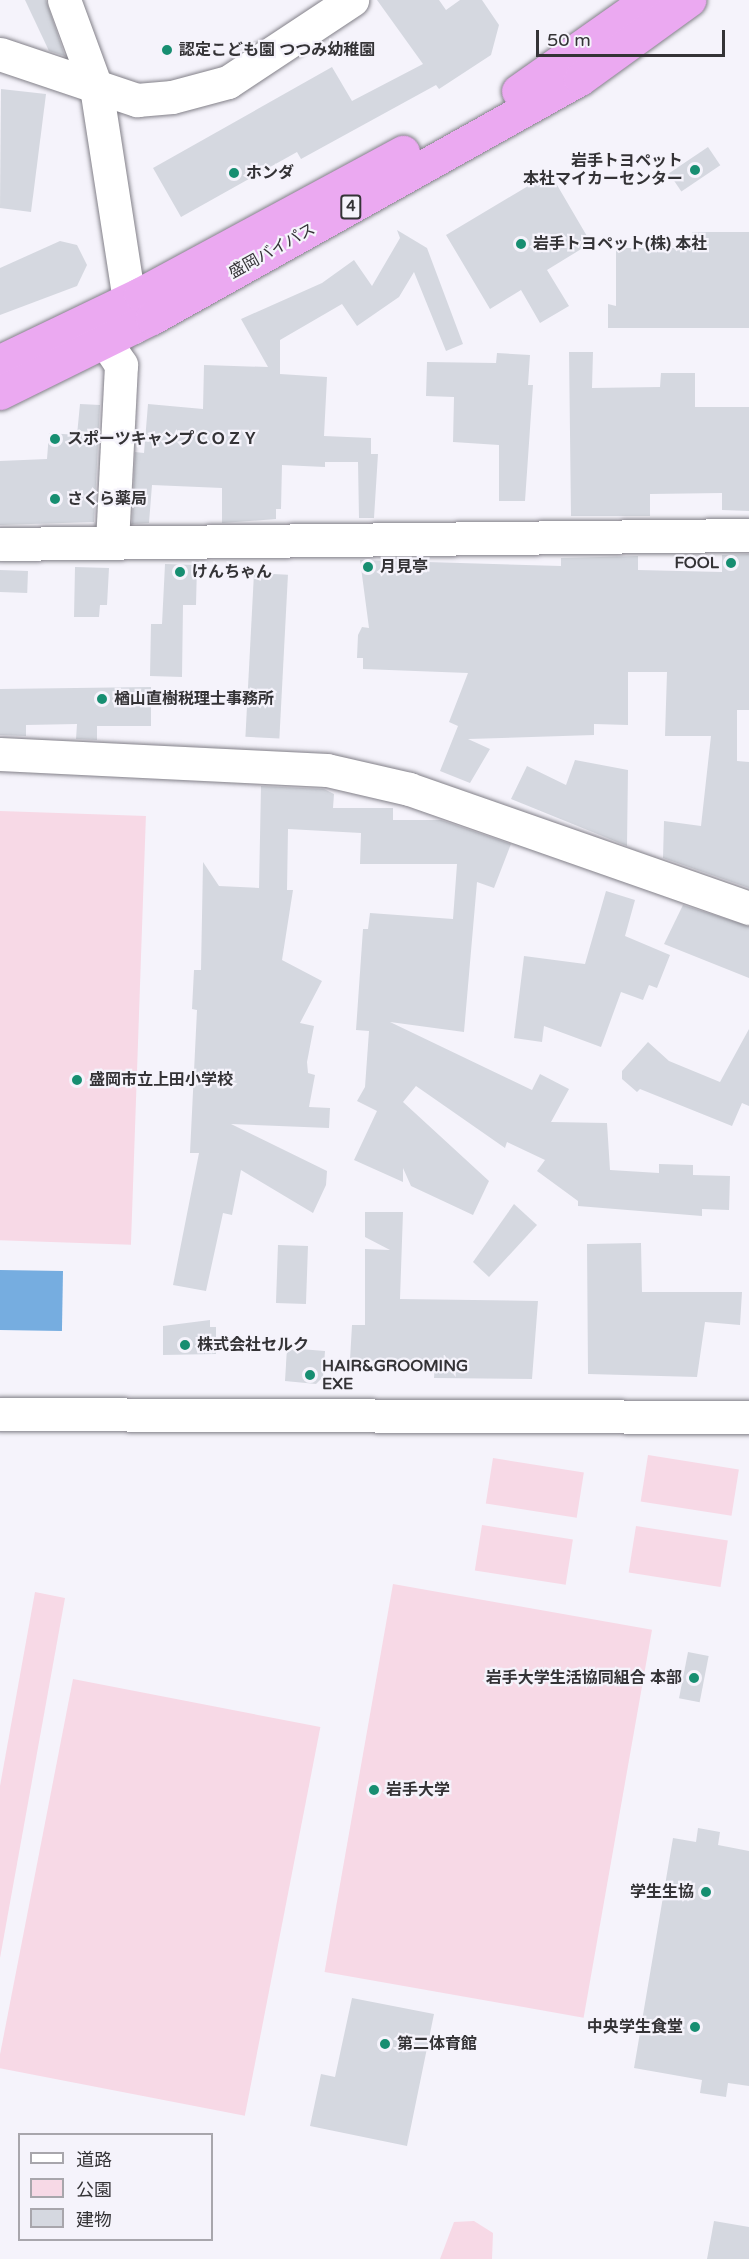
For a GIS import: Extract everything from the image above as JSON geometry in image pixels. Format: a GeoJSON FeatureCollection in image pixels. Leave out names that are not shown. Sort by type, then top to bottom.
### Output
{"type":"FeatureCollection","features":[{"type":"Feature","properties":{"kind":"highway","name":"盛岡バイパス"},"geometry":{"type":"LineString","coordinates":[[0,393],[524,88],[647,0]]}},
{"type":"Feature","properties":{"kind":"highway","name":"盛岡バイパス"},"geometry":{"type":"LineString","coordinates":[[0,361],[121,323],[580,79],[688,0]]}},
{"type":"Feature","properties":{"kind":"street"},"geometry":{"type":"LineString","coordinates":[[64,0],[96,87],[121,323],[112,543]]}},
{"type":"Feature","properties":{"kind":"street"},"geometry":{"type":"LineString","coordinates":[[0,54],[137,100],[228,82],[352,0]]}},
{"type":"Feature","properties":{"kind":"street"},"geometry":{"type":"LineString","coordinates":[[0,544],[749,535]]}},
{"type":"Feature","properties":{"kind":"street"},"geometry":{"type":"LineString","coordinates":[[0,754],[327,770],[409,789],[749,908]]}},
{"type":"Feature","properties":{"kind":"street"},"geometry":{"type":"LineString","coordinates":[[0,1414],[749,1417]]}},
{"type":"Feature","properties":{"kind":"green space","name":"盛岡市立上田小学校"},"geometry":{"type":"Polygon","coordinates":[[[0,811],[146,816],[131,1245],[0,1240],[0,811]]]}},
{"type":"Feature","properties":{"kind":"green space"},"geometry":{"type":"Polygon","coordinates":[[[648,1455],[739,1469],[732,1516],[641,1501],[648,1455]]]}},
{"type":"Feature","properties":{"kind":"green space"},"geometry":{"type":"Polygon","coordinates":[[[493,1458],[584,1472],[577,1518],[486,1503],[493,1458]]]}},
{"type":"Feature","properties":{"kind":"green space"},"geometry":{"type":"Polygon","coordinates":[[[482,1525],[573,1539],[566,1585],[475,1570],[482,1525]]]}},
{"type":"Feature","properties":{"kind":"green space"},"geometry":{"type":"Polygon","coordinates":[[[636,1526],[728,1541],[721,1587],[629,1572],[636,1526]]]}},
{"type":"Feature","properties":{"kind":"green space"},"geometry":{"type":"Polygon","coordinates":[[[393,1584],[652,1630],[584,2018],[325,1972],[393,1584]]]}},
{"type":"Feature","properties":{"kind":"green space"},"geometry":{"type":"Polygon","coordinates":[[[35,1592],[65,1598],[0,1958],[0,1786],[35,1592]]]}},
{"type":"Feature","properties":{"kind":"green space"},"geometry":{"type":"Polygon","coordinates":[[[73,1679],[320,1727],[245,2116],[0,2068],[0,2055],[73,1679]]]}},
{"type":"Feature","properties":{"kind":"green space"},"geometry":{"type":"Polygon","coordinates":[[[474,2221],[493,2233],[492,2259],[440,2259],[454,2222],[474,2221]]]}},
{"type":"Feature","properties":{"kind":"water"},"geometry":{"type":"Polygon","coordinates":[[[0,1270],[63,1271],[62,1331],[0,1330],[0,1270]]]}},
{"type":"Feature","properties":{"kind":"building"},"geometry":{"type":"Polygon","coordinates":[[[25,0],[46,0],[65,56],[49,51],[25,0]]]}},
{"type":"Feature","properties":{"kind":"building"},"geometry":{"type":"Polygon","coordinates":[[[377,0],[439,0],[446,10],[460,0],[482,0],[499,25],[491,55],[439,89],[436,85],[301,159],[297,152],[181,217],[153,168],[332,67],[352,101],[423,64],[377,0]]]}},
{"type":"Feature","properties":{"kind":"building"},"geometry":{"type":"Polygon","coordinates":[[[1,89],[46,94],[31,212],[0,208],[1,89]]]}},
{"type":"Feature","properties":{"kind":"building"},"geometry":{"type":"Polygon","coordinates":[[[708,147],[720,165],[681,192],[669,173],[708,147]]]}},
{"type":"Feature","properties":{"kind":"building"},"geometry":{"type":"Polygon","coordinates":[[[550,173],[591,243],[547,270],[569,306],[540,323],[521,290],[490,309],[446,235],[550,173]]]}},
{"type":"Feature","properties":{"kind":"building"},"geometry":{"type":"Polygon","coordinates":[[[397,230],[427,248],[463,344],[446,351],[414,272],[399,297],[357,326],[342,304],[280,340],[280,374],[327,377],[324,436],[371,438],[371,454],[378,454],[374,518],[359,518],[358,462],[325,462],[325,467],[282,465],[281,509],[276,509],[276,519],[222,523],[222,488],[152,485],[149,523],[132,524],[135,452],[144,453],[148,404],[203,409],[204,365],[268,367],[241,319],[322,283],[354,260],[372,286],[400,238],[397,230]]]}},
{"type":"Feature","properties":{"kind":"building"},"geometry":{"type":"Polygon","coordinates":[[[692,232],[749,232],[749,328],[608,328],[608,304],[616,306],[616,248],[692,248],[692,232]]]}},
{"type":"Feature","properties":{"kind":"building"},"geometry":{"type":"Polygon","coordinates":[[[60,241],[77,245],[87,265],[77,286],[0,315],[0,268],[60,241]]]}},
{"type":"Feature","properties":{"kind":"building"},"geometry":{"type":"Polygon","coordinates":[[[569,352],[593,352],[592,388],[660,387],[661,373],[695,373],[695,407],[749,407],[749,511],[722,510],[722,493],[650,494],[650,516],[571,516],[569,352]]]}},
{"type":"Feature","properties":{"kind":"building"},"geometry":{"type":"Polygon","coordinates":[[[497,353],[530,355],[528,385],[533,385],[525,501],[499,501],[499,445],[453,442],[454,397],[426,396],[427,362],[496,363],[497,353]]]}},
{"type":"Feature","properties":{"kind":"building"},"geometry":{"type":"Polygon","coordinates":[[[80,404],[100,405],[94,522],[0,525],[0,461],[47,459],[49,433],[77,435],[80,404]]]}},
{"type":"Feature","properties":{"kind":"building"},"geometry":{"type":"Polygon","coordinates":[[[749,554],[749,710],[737,710],[737,761],[749,762],[749,888],[663,858],[664,821],[701,826],[711,736],[665,736],[667,672],[628,672],[628,725],[594,724],[594,735],[468,739],[490,749],[470,783],[440,771],[458,726],[449,722],[468,673],[363,669],[363,658],[357,658],[358,635],[362,627],[369,628],[360,560],[561,566],[561,558],[638,556],[638,570],[722,572],[722,555],[749,554]]]}},
{"type":"Feature","properties":{"kind":"building"},"geometry":{"type":"Polygon","coordinates":[[[165,564],[197,565],[196,605],[183,605],[182,677],[150,676],[151,624],[162,624],[165,564]]]}},
{"type":"Feature","properties":{"kind":"building"},"geometry":{"type":"Polygon","coordinates":[[[75,567],[109,568],[107,605],[100,605],[99,617],[74,617],[75,567]]]}},
{"type":"Feature","properties":{"kind":"building"},"geometry":{"type":"Polygon","coordinates":[[[0,570],[28,571],[27,593],[0,592],[0,570]]]}},
{"type":"Feature","properties":{"kind":"building"},"geometry":{"type":"Polygon","coordinates":[[[254,573],[288,575],[279,739],[245,737],[254,573]]]}},
{"type":"Feature","properties":{"kind":"building"},"geometry":{"type":"Polygon","coordinates":[[[151,687],[151,726],[97,726],[97,740],[76,739],[77,724],[26,725],[26,736],[0,735],[0,689],[151,687]]]}},
{"type":"Feature","properties":{"kind":"building"},"geometry":{"type":"Polygon","coordinates":[[[575,760],[628,770],[627,846],[511,799],[527,766],[566,785],[575,760]]]}},
{"type":"Feature","properties":{"kind":"building"},"geometry":{"type":"Polygon","coordinates":[[[261,786],[324,789],[334,794],[333,808],[393,808],[393,820],[441,820],[511,844],[494,888],[477,882],[464,1032],[390,1022],[532,1090],[540,1074],[569,1089],[551,1122],[607,1123],[610,1170],[659,1173],[659,1164],[693,1165],[693,1175],[730,1176],[729,1210],[702,1209],[702,1216],[578,1206],[578,1201],[537,1171],[545,1160],[507,1142],[505,1148],[416,1086],[403,1102],[489,1181],[473,1215],[411,1186],[403,1168],[403,1182],[354,1160],[377,1111],[357,1101],[365,1087],[369,1031],[356,1030],[363,929],[368,929],[370,913],[453,919],[457,864],[360,864],[361,833],[288,829],[287,890],[293,890],[282,960],[322,981],[300,1023],[314,1026],[307,1062],[308,1073],[315,1075],[309,1107],[330,1108],[329,1128],[231,1124],[327,1171],[326,1185],[313,1213],[241,1170],[232,1215],[223,1213],[206,1291],[173,1285],[199,1153],[190,1153],[197,1010],[192,1009],[194,970],[201,970],[203,862],[219,886],[259,888],[261,786]]]}},
{"type":"Feature","properties":{"kind":"building"},"geometry":{"type":"Polygon","coordinates":[[[606,891],[635,900],[625,936],[670,955],[657,988],[649,985],[643,1000],[621,992],[601,1047],[544,1026],[542,1042],[514,1038],[524,956],[585,964],[606,891]]]}},
{"type":"Feature","properties":{"kind":"building"},"geometry":{"type":"Polygon","coordinates":[[[683,905],[749,926],[749,978],[664,944],[683,905]]]}},
{"type":"Feature","properties":{"kind":"building"},"geometry":{"type":"Polygon","coordinates":[[[749,1029],[749,1106],[742,1103],[732,1126],[640,1089],[637,1092],[622,1079],[622,1071],[648,1042],[669,1061],[720,1082],[749,1029]]]}},
{"type":"Feature","properties":{"kind":"building"},"geometry":{"type":"Polygon","coordinates":[[[514,1204],[537,1225],[489,1277],[473,1262],[514,1204]]]}},
{"type":"Feature","properties":{"kind":"building"},"geometry":{"type":"Polygon","coordinates":[[[365,1212],[403,1212],[400,1299],[538,1301],[532,1379],[434,1378],[435,1363],[350,1360],[352,1325],[365,1325],[365,1249],[390,1250],[365,1237],[365,1212]]]}},
{"type":"Feature","properties":{"kind":"building"},"geometry":{"type":"Polygon","coordinates":[[[641,1243],[642,1292],[742,1292],[740,1325],[705,1322],[697,1377],[588,1374],[587,1244],[641,1243]]]}},
{"type":"Feature","properties":{"kind":"building"},"geometry":{"type":"Polygon","coordinates":[[[278,1245],[308,1246],[306,1304],[276,1303],[278,1245]]]}},
{"type":"Feature","properties":{"kind":"building"},"geometry":{"type":"Polygon","coordinates":[[[210,1320],[210,1327],[216,1327],[216,1354],[163,1355],[163,1326],[210,1320]]]}},
{"type":"Feature","properties":{"kind":"building"},"geometry":{"type":"Polygon","coordinates":[[[287,1348],[325,1351],[323,1377],[316,1384],[285,1381],[287,1348]]]}},
{"type":"Feature","properties":{"kind":"building","name":"岩手大学生活協同組合 本部"},"geometry":{"type":"Polygon","coordinates":[[[688,1652],[709,1656],[700,1702],[679,1698],[688,1652]]]}},
{"type":"Feature","properties":{"kind":"building"},"geometry":{"type":"Polygon","coordinates":[[[698,1828],[720,1832],[718,1845],[749,1851],[749,2086],[728,2083],[726,2097],[700,2093],[702,2080],[634,2068],[673,1838],[696,1842],[698,1828]]]}},
{"type":"Feature","properties":{"kind":"building","name":"第二体育館"},"geometry":{"type":"Polygon","coordinates":[[[352,1998],[434,2014],[407,2146],[310,2126],[321,2074],[335,2077],[352,1998]]]}},
{"type":"Feature","properties":{"kind":"building"},"geometry":{"type":"Polygon","coordinates":[[[714,2221],[749,2227],[749,2259],[707,2259],[714,2221]]]}},
{"type":"Feature","properties":{"kind":"place","name":"認定こども園 つつみ幼稚園"},"geometry":{"type":"Point","coordinates":[167,50]}},
{"type":"Feature","properties":{"kind":"place","name":"岩手トヨペット 本社マイカーセンター"},"geometry":{"type":"Point","coordinates":[695,170]}},
{"type":"Feature","properties":{"kind":"place","name":"ホンダ"},"geometry":{"type":"Point","coordinates":[234,173]}},
{"type":"Feature","properties":{"kind":"place","name":"岩手トヨペット(株) 本社"},"geometry":{"type":"Point","coordinates":[521,244]}},
{"type":"Feature","properties":{"kind":"place","name":"スポーツキャンプＣＯＺＹ"},"geometry":{"type":"Point","coordinates":[55,439]}},
{"type":"Feature","properties":{"kind":"place","name":"さくら薬局"},"geometry":{"type":"Point","coordinates":[55,499]}},
{"type":"Feature","properties":{"kind":"place","name":"FOOL"},"geometry":{"type":"Point","coordinates":[731,563]}},
{"type":"Feature","properties":{"kind":"place","name":"月見亭"},"geometry":{"type":"Point","coordinates":[368,567]}},
{"type":"Feature","properties":{"kind":"place","name":"けんちゃん"},"geometry":{"type":"Point","coordinates":[180,572]}},
{"type":"Feature","properties":{"kind":"place","name":"楢山直樹税理士事務所"},"geometry":{"type":"Point","coordinates":[102,699]}},
{"type":"Feature","properties":{"kind":"place","name":"盛岡市立上田小学校"},"geometry":{"type":"Point","coordinates":[77,1080]}},
{"type":"Feature","properties":{"kind":"place","name":"株式会社セルク"},"geometry":{"type":"Point","coordinates":[185,1345]}},
{"type":"Feature","properties":{"kind":"place","name":"HAIR&GROOMING EXE"},"geometry":{"type":"Point","coordinates":[310,1375]}},
{"type":"Feature","properties":{"kind":"place","name":"岩手大学生活協同組合 本部"},"geometry":{"type":"Point","coordinates":[694,1678]}},
{"type":"Feature","properties":{"kind":"place","name":"岩手大学"},"geometry":{"type":"Point","coordinates":[374,1790]}},
{"type":"Feature","properties":{"kind":"place","name":"学生生協"},"geometry":{"type":"Point","coordinates":[706,1892]}},
{"type":"Feature","properties":{"kind":"place","name":"中央学生食堂"},"geometry":{"type":"Point","coordinates":[695,2027]}},
{"type":"Feature","properties":{"kind":"place","name":"第二体育館"},"geometry":{"type":"Point","coordinates":[385,2044]}}]}
